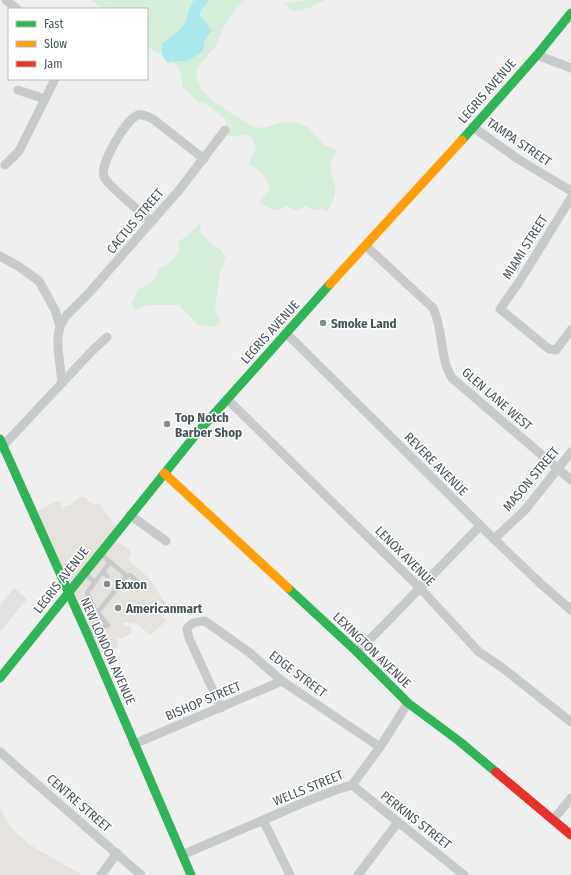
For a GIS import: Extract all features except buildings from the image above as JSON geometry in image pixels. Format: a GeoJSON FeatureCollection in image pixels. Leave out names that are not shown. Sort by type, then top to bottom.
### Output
{"type":"FeatureCollection","features":[{"type":"Feature","properties":{"kind":"main road","name":"LEGRIS AVENUE"},"geometry":{"type":"LineString","coordinates":[[0,678],[164,473],[227,399],[473,127],[537,55],[571,13]]}},
{"type":"Feature","properties":{"kind":"main road","name":"NEW LONDON AVENUE"},"geometry":{"type":"LineString","coordinates":[[1,444],[87,634],[191,875]]}},
{"type":"Feature","properties":{"kind":"main road","name":"LEXINGTON AVENUE"},"geometry":{"type":"LineString","coordinates":[[164,473],[357,652],[408,703],[459,741],[571,835]]}},
{"type":"Feature","properties":{"kind":"street"},"geometry":{"type":"LineString","coordinates":[[6,0],[16,8]]}},
{"type":"Feature","properties":{"kind":"street"},"geometry":{"type":"LineString","coordinates":[[537,55],[571,68]]}},
{"type":"Feature","properties":{"kind":"street"},"geometry":{"type":"LineString","coordinates":[[5,165],[19,151],[54,80]]}},
{"type":"Feature","properties":{"kind":"street"},"geometry":{"type":"LineString","coordinates":[[18,90],[45,99]]}},
{"type":"Feature","properties":{"kind":"street"},"geometry":{"type":"LineString","coordinates":[[151,221],[113,188],[104,178],[102,170],[112,146],[130,121],[138,116],[146,116],[152,119],[204,159]]}},
{"type":"Feature","properties":{"kind":"street","name":"TAMPA STREET"},"geometry":{"type":"LineString","coordinates":[[473,127],[518,158],[571,191]]}},
{"type":"Feature","properties":{"kind":"street","name":"CACTUS STREET"},"geometry":{"type":"LineString","coordinates":[[60,326],[66,316],[103,278],[180,189],[225,130]]}},
{"type":"Feature","properties":{"kind":"street","name":"MIAMI STREET"},"geometry":{"type":"LineString","coordinates":[[571,198],[519,282],[500,309],[552,351],[556,350],[571,330]]}},
{"type":"Feature","properties":{"kind":"street","name":"GLEN LANE WEST"},"geometry":{"type":"LineString","coordinates":[[366,246],[433,308],[438,317],[447,370],[452,378],[557,470],[571,480]]}},
{"type":"Feature","properties":{"kind":"street"},"geometry":{"type":"LineString","coordinates":[[0,256],[18,266],[39,281],[55,310],[60,326],[58,348],[62,383]]}},
{"type":"Feature","properties":{"kind":"street","name":"REVERE AVENUE"},"geometry":{"type":"LineString","coordinates":[[286,332],[480,526],[541,584],[571,610]]}},
{"type":"Feature","properties":{"kind":"street"},"geometry":{"type":"LineString","coordinates":[[1,444],[62,383],[90,352],[107,337]]}},
{"type":"Feature","properties":{"kind":"street","name":"LENOX AVENUE"},"geometry":{"type":"LineString","coordinates":[[227,399],[420,588],[478,651],[504,669],[571,722]]}},
{"type":"Feature","properties":{"kind":"street","name":"MASON STREET"},"geometry":{"type":"LineString","coordinates":[[494,539],[525,510],[571,452]]}},
{"type":"Feature","properties":{"kind":"street"},"geometry":{"type":"LineString","coordinates":[[130,515],[166,541]]}},
{"type":"Feature","properties":{"kind":"street"},"geometry":{"type":"LineString","coordinates":[[357,652],[480,526]]}},
{"type":"Feature","properties":{"kind":"street","name":"EDGE STREET"},"geometry":{"type":"LineString","coordinates":[[221,708],[189,638],[187,629],[190,624],[197,621],[205,621],[250,653],[282,681],[380,747]]}},
{"type":"Feature","properties":{"kind":"street","name":"BISHOP STREET"},"geometry":{"type":"LineString","coordinates":[[134,744],[282,681]]}},
{"type":"Feature","properties":{"kind":"street","name":"WELLS STREET"},"geometry":{"type":"LineString","coordinates":[[182,855],[336,790],[352,786],[380,747],[408,703]]}},
{"type":"Feature","properties":{"kind":"street","name":"CENTRE STREET"},"geometry":{"type":"LineString","coordinates":[[0,752],[142,875]]}},
{"type":"Feature","properties":{"kind":"street","name":"PERKINS STREET"},"geometry":{"type":"LineString","coordinates":[[352,786],[464,875]]}},
{"type":"Feature","properties":{"kind":"street"},"geometry":{"type":"LineString","coordinates":[[553,820],[571,798]]}},
{"type":"Feature","properties":{"kind":"street"},"geometry":{"type":"LineString","coordinates":[[263,820],[290,875]]}},
{"type":"Feature","properties":{"kind":"street"},"geometry":{"type":"LineString","coordinates":[[358,875],[398,822]]}},
{"type":"Feature","properties":{"kind":"street"},"geometry":{"type":"LineString","coordinates":[[101,875],[117,853]]}},
{"type":"Feature","properties":{"kind":"lane"},"geometry":{"type":"LineString","coordinates":[[100,553],[127,576],[130,575],[139,583]]}},
{"type":"Feature","properties":{"kind":"lane"},"geometry":{"type":"LineString","coordinates":[[87,634],[108,625],[94,608],[87,593],[110,562]]}},
{"type":"Feature","properties":{"kind":"lane"},"geometry":{"type":"LineString","coordinates":[[103,572],[107,576]]}},
{"type":"Feature","properties":{"kind":"lane"},"geometry":{"type":"LineString","coordinates":[[84,573],[101,583]]}},
{"type":"Feature","properties":{"kind":"lane"},"geometry":{"type":"LineString","coordinates":[[97,612],[117,584],[127,576]]}},
{"type":"Feature","properties":{"kind":"lane"},"geometry":{"type":"LineString","coordinates":[[91,588],[95,591]]}},
{"type":"Feature","properties":{"kind":"shaded area"},"geometry":{"type":"Polygon","coordinates":[[[80,497],[84,497],[94,505],[99,503],[107,515],[119,528],[113,539],[130,550],[131,553],[128,560],[150,579],[169,609],[164,611],[153,603],[152,605],[166,621],[150,635],[137,624],[123,622],[123,624],[131,627],[131,633],[121,639],[118,638],[118,646],[113,650],[97,656],[33,513],[57,501],[61,503],[61,508],[72,504],[80,497]]]}},
{"type":"Feature","properties":{"kind":"shaded area"},"geometry":{"type":"Polygon","coordinates":[[[14,588],[27,599],[0,632],[0,605],[14,588]]]}},
{"type":"Feature","properties":{"kind":"shaded area"},"geometry":{"type":"Polygon","coordinates":[[[0,808],[11,828],[30,845],[82,875],[0,875],[0,808]]]}},
{"type":"Feature","properties":{"kind":"green space"},"geometry":{"type":"Polygon","coordinates":[[[91,0],[194,0],[190,6],[186,21],[182,27],[174,35],[162,43],[162,55],[148,48],[148,8],[103,8],[91,0]]]}},
{"type":"Feature","properties":{"kind":"green space"},"geometry":{"type":"Polygon","coordinates":[[[209,0],[245,0],[233,12],[223,28],[216,46],[199,65],[196,74],[200,87],[212,100],[251,126],[263,128],[285,122],[300,123],[308,127],[325,146],[337,150],[331,163],[335,194],[327,212],[321,209],[314,210],[306,206],[297,211],[287,206],[275,210],[259,203],[270,188],[262,174],[248,164],[256,150],[254,141],[249,135],[227,136],[225,119],[203,102],[199,104],[189,92],[183,88],[180,70],[173,62],[188,61],[203,51],[205,39],[199,14],[209,0]]]}},
{"type":"Feature","properties":{"kind":"green space"},"geometry":{"type":"Polygon","coordinates":[[[306,0],[325,0],[300,10],[291,10],[281,2],[286,3],[306,0]]]}},
{"type":"Feature","properties":{"kind":"green space"},"geometry":{"type":"Polygon","coordinates":[[[201,222],[200,232],[212,245],[221,250],[226,258],[220,272],[215,310],[221,322],[214,327],[198,325],[179,305],[149,305],[135,309],[131,303],[138,290],[154,280],[159,269],[169,263],[180,248],[178,242],[187,236],[201,222]]]}},
{"type":"Feature","properties":{"kind":"water"},"geometry":{"type":"Polygon","coordinates":[[[194,0],[209,0],[199,14],[212,31],[205,39],[203,51],[188,61],[167,63],[162,55],[162,43],[174,35],[182,27],[186,21],[190,6],[194,0]]]}},
{"type":"Feature","properties":{"kind":"traffic: fast"},"geometry":{"type":"LineString","coordinates":[[462,140],[537,55],[571,13]]}},
{"type":"Feature","properties":{"kind":"traffic: fast"},"geometry":{"type":"LineString","coordinates":[[0,678],[197,433],[330,284]]}},
{"type":"Feature","properties":{"kind":"traffic: fast"},"geometry":{"type":"LineString","coordinates":[[0,439],[89,638],[191,875]]}},
{"type":"Feature","properties":{"kind":"traffic: fast"},"geometry":{"type":"LineString","coordinates":[[288,588],[357,652],[408,703],[459,741],[496,772]]}},
{"type":"Feature","properties":{"kind":"traffic: slow"},"geometry":{"type":"LineString","coordinates":[[330,284],[462,140]]}},
{"type":"Feature","properties":{"kind":"traffic: slow"},"geometry":{"type":"LineString","coordinates":[[164,473],[288,588]]}},
{"type":"Feature","properties":{"kind":"traffic: jam"},"geometry":{"type":"LineString","coordinates":[[496,772],[571,835]]}},
{"type":"Feature","properties":{"kind":"place","name":"Smoke Land"},"geometry":{"type":"Point","coordinates":[323,323]}},
{"type":"Feature","properties":{"kind":"place","name":"Top Notch Barber Shop"},"geometry":{"type":"Point","coordinates":[167,424]}},
{"type":"Feature","properties":{"kind":"place","name":"Exxon"},"geometry":{"type":"Point","coordinates":[107,584]}},
{"type":"Feature","properties":{"kind":"place","name":"Americanmart"},"geometry":{"type":"Point","coordinates":[118,608]}}]}
